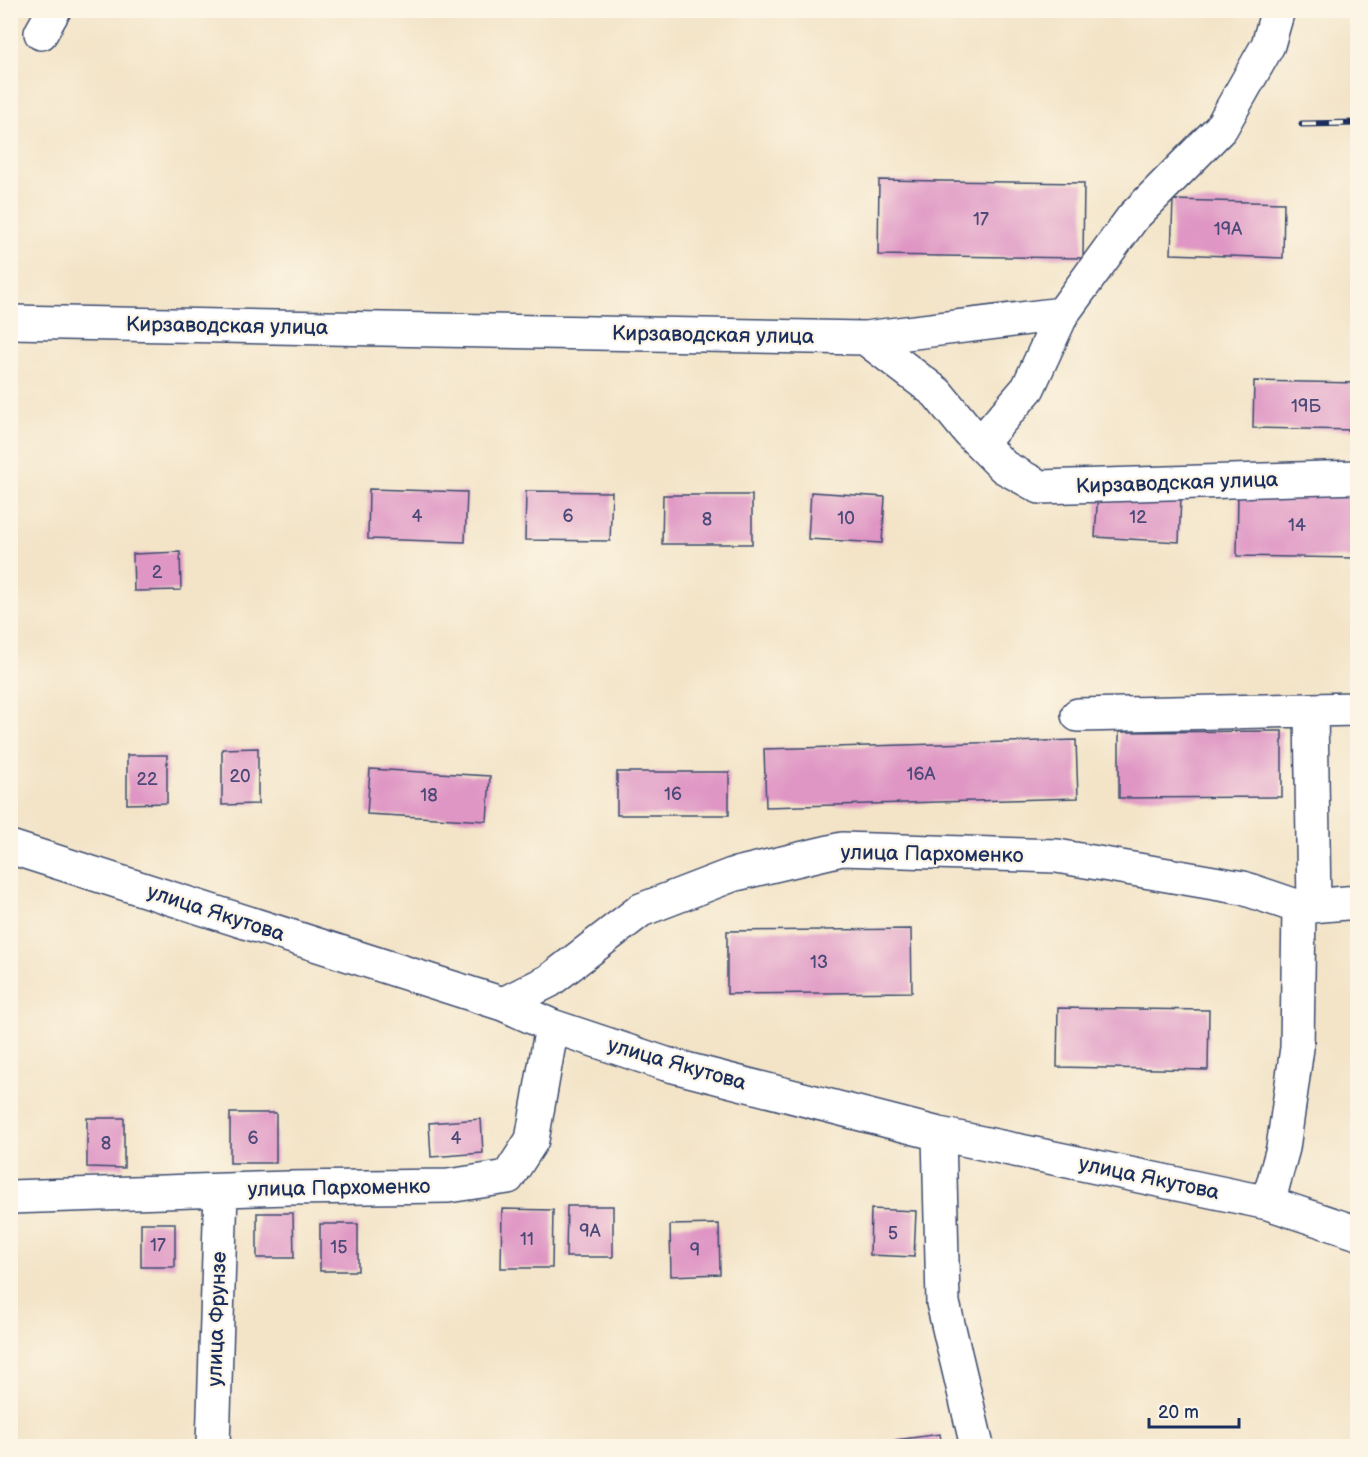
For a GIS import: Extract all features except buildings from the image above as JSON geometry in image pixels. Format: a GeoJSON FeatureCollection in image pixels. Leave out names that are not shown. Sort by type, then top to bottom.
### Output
{"type":"FeatureCollection","features":[{"type":"Feature","properties":{"kind":"street"},"geometry":{"type":"LineString","coordinates":[[981,443],[1028,388],[1062,314],[1132,217],[1221,128],[1268,45],[1278,10]]}},
{"type":"Feature","properties":{"kind":"street"},"geometry":{"type":"LineString","coordinates":[[865,338],[1062,314]]}},
{"type":"Feature","properties":{"kind":"street","name":"Кирзаводская улица"},"geometry":{"type":"LineString","coordinates":[[10,322],[865,338],[937,393],[1004,467],[1040,488],[1358,477]]}},
{"type":"Feature","properties":{"kind":"street"},"geometry":{"type":"LineString","coordinates":[[1078,715],[1358,709]]}},
{"type":"Feature","properties":{"kind":"street"},"geometry":{"type":"LineString","coordinates":[[1268,1203],[1283,1148],[1297,1048],[1307,907],[1311,710]]}},
{"type":"Feature","properties":{"kind":"street","name":"улица Якутова"},"geometry":{"type":"LineString","coordinates":[[10,847],[503,1004],[552,1026],[666,1064],[939,1134],[1268,1203],[1358,1233]]}},
{"type":"Feature","properties":{"kind":"street","name":"улица Пархоменко"},"geometry":{"type":"LineString","coordinates":[[503,1004],[549,981],[641,910],[732,875],[842,849],[1057,856],[1243,888],[1307,907],[1358,902]]}},
{"type":"Feature","properties":{"kind":"street","name":"улица Пархоменко"},"geometry":{"type":"LineString","coordinates":[[10,1197],[448,1186],[508,1178],[531,1140],[552,1026]]}},
{"type":"Feature","properties":{"kind":"street"},"geometry":{"type":"LineString","coordinates":[[939,1134],[943,1303],[977,1446]]}},
{"type":"Feature","properties":{"kind":"street","name":"улица Фрунзе"},"geometry":{"type":"LineString","coordinates":[[213,1446],[221,1191]]}},
{"type":"Feature","properties":{"kind":"railway"},"geometry":{"type":"LineString","coordinates":[[1302,124],[1358,123]]}}]}
